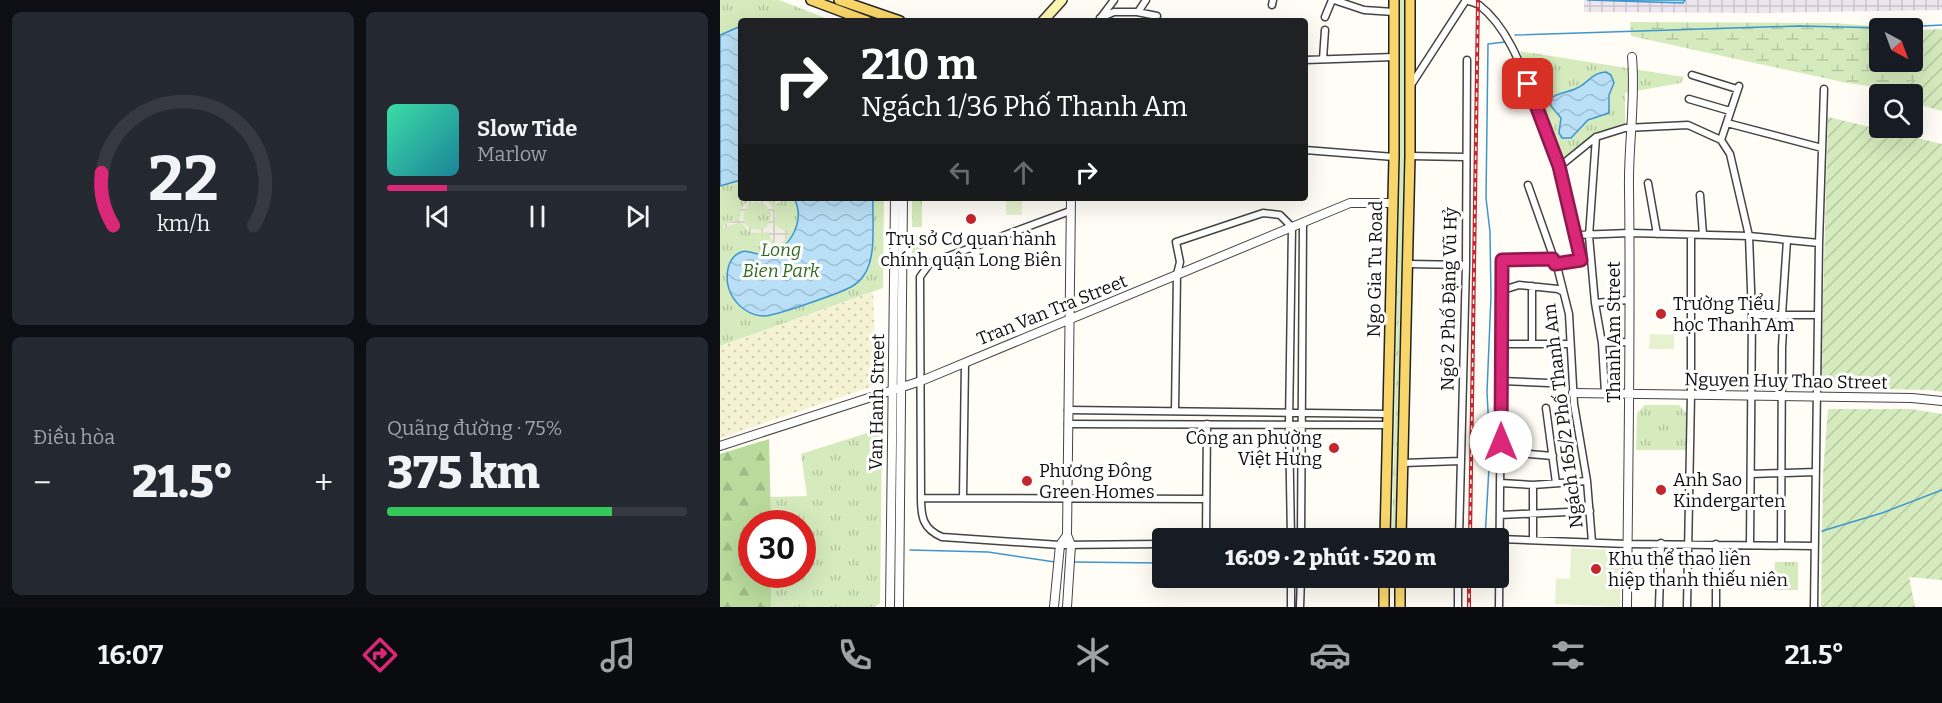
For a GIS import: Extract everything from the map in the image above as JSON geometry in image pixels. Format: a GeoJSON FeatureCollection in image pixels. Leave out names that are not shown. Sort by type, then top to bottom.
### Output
{"type":"FeatureCollection","features":[{"type":"Feature","properties":{"kind":"main road"},"geometry":{"type":"LineString","coordinates":[[812,0],[860,18]]}},
{"type":"Feature","properties":{"kind":"main road"},"geometry":{"type":"LineString","coordinates":[[839,0],[890,18]]}},
{"type":"Feature","properties":{"kind":"main road"},"geometry":{"type":"LineString","coordinates":[[1046,18],[1062,0]]}},
{"type":"Feature","properties":{"kind":"main road","name":"Ngo Gia Tu Road"},"geometry":{"type":"LineString","coordinates":[[1385,528],[1394,157],[1394,0]]}},
{"type":"Feature","properties":{"kind":"main road","name":"Ngo Gia Tu Road"},"geometry":{"type":"LineString","coordinates":[[1401,528],[1410,156],[1410,0]]}},
{"type":"Feature","properties":{"kind":"main road"},"geometry":{"type":"LineString","coordinates":[[1383,607],[1384,588]]}},
{"type":"Feature","properties":{"kind":"main road"},"geometry":{"type":"LineString","coordinates":[[1400,588],[1400,607]]}},
{"type":"Feature","properties":{"kind":"street"},"geometry":{"type":"LineString","coordinates":[[1100,18],[1114,0]]}},
{"type":"Feature","properties":{"kind":"street"},"geometry":{"type":"LineString","coordinates":[[1136,12],[1146,0]]}},
{"type":"Feature","properties":{"kind":"street"},"geometry":{"type":"LineString","coordinates":[[1325,17],[1333,0],[1364,10],[1394,12]]}},
{"type":"Feature","properties":{"kind":"street"},"geometry":{"type":"LineString","coordinates":[[1410,86],[1466,0],[1478,4],[1503,32],[1521,64],[1559,166],[1576,235],[1581,260],[1502,260],[1500,528]]}},
{"type":"Feature","properties":{"kind":"street"},"geometry":{"type":"LineString","coordinates":[[1103,18],[1114,12],[1136,12],[1157,16]]}},
{"type":"Feature","properties":{"kind":"street"},"geometry":{"type":"LineString","coordinates":[[1323,59],[1325,30]]}},
{"type":"Feature","properties":{"kind":"street"},"geometry":{"type":"LineString","coordinates":[[1308,60],[1394,57]]}},
{"type":"Feature","properties":{"kind":"street","name":"Thanh Am Street"},"geometry":{"type":"LineString","coordinates":[[1626,607],[1632,57]]}},
{"type":"Feature","properties":{"kind":"street","name":"Ngõ 2 Phố Đặng Vũ Hỷ"},"geometry":{"type":"LineString","coordinates":[[1459,528],[1466,265],[1467,60]]}},
{"type":"Feature","properties":{"kind":"street"},"geometry":{"type":"LineString","coordinates":[[1692,75],[1738,87],[1721,141]]}},
{"type":"Feature","properties":{"kind":"street"},"geometry":{"type":"LineString","coordinates":[[1814,607],[1819,243],[1824,89]]}},
{"type":"Feature","properties":{"kind":"street"},"geometry":{"type":"LineString","coordinates":[[1689,99],[1730,111]]}},
{"type":"Feature","properties":{"kind":"street"},"geometry":{"type":"LineString","coordinates":[[1727,123],[1822,148]]}},
{"type":"Feature","properties":{"kind":"street"},"geometry":{"type":"LineString","coordinates":[[1559,166],[1596,137],[1625,128],[1688,125],[1721,141],[1730,154],[1749,236],[1752,315],[1750,544]]}},
{"type":"Feature","properties":{"kind":"street"},"geometry":{"type":"LineString","coordinates":[[1596,137],[1589,236],[1595,303],[1602,343],[1605,393]]}},
{"type":"Feature","properties":{"kind":"street"},"geometry":{"type":"LineString","coordinates":[[1308,150],[1394,157]]}},
{"type":"Feature","properties":{"kind":"street"},"geometry":{"type":"LineString","coordinates":[[1410,156],[1465,157]]}},
{"type":"Feature","properties":{"kind":"street"},"geometry":{"type":"LineString","coordinates":[[1648,183],[1658,234]]}},
{"type":"Feature","properties":{"kind":"street","name":"Ngách 165/2 Phố Thanh Am"},"geometry":{"type":"LineString","coordinates":[[1528,185],[1569,314],[1573,393],[1587,481],[1592,542]]}},
{"type":"Feature","properties":{"kind":"street"},"geometry":{"type":"LineString","coordinates":[[1700,195],[1703,236]]}},
{"type":"Feature","properties":{"kind":"street","name":"Van Hanh Street"},"geometry":{"type":"LineString","coordinates":[[890,607],[895,201]]}},
{"type":"Feature","properties":{"kind":"street","name":"Van Hanh Street"},"geometry":{"type":"LineString","coordinates":[[899,607],[903,201]]}},
{"type":"Feature","properties":{"kind":"street"},"geometry":{"type":"LineString","coordinates":[[1067,607],[1071,545],[1067,535],[1071,201]]}},
{"type":"Feature","properties":{"kind":"street","name":"Tran Van Tra Street"},"geometry":{"type":"LineString","coordinates":[[720,446],[921,381],[1350,203],[1393,203]]}},
{"type":"Feature","properties":{"kind":"street"},"geometry":{"type":"LineString","coordinates":[[1070,211],[930,263],[920,277],[921,512],[924,524],[932,533],[942,537],[1060,545],[1152,544]]}},
{"type":"Feature","properties":{"kind":"street"},"geometry":{"type":"LineString","coordinates":[[1175,411],[1177,274],[1180,262],[1176,242],[1263,213],[1280,215],[1292,227],[1289,412],[1291,528]]}},
{"type":"Feature","properties":{"kind":"street"},"geometry":{"type":"LineString","coordinates":[[1301,528],[1303,223]]}},
{"type":"Feature","properties":{"kind":"street"},"geometry":{"type":"LineString","coordinates":[[1576,235],[1630,233],[1749,236],[1819,243]]}},
{"type":"Feature","properties":{"kind":"street"},"geometry":{"type":"LineString","coordinates":[[1687,607],[1691,235]]}},
{"type":"Feature","properties":{"kind":"street"},"geometry":{"type":"LineString","coordinates":[[1781,545],[1783,315],[1787,240]]}},
{"type":"Feature","properties":{"kind":"street"},"geometry":{"type":"LineString","coordinates":[[1408,264],[1466,265]]}},
{"type":"Feature","properties":{"kind":"street"},"geometry":{"type":"LineString","coordinates":[[1503,290],[1519,285],[1558,289],[1563,292]]}},
{"type":"Feature","properties":{"kind":"street"},"geometry":{"type":"LineString","coordinates":[[1532,286],[1532,344]]}},
{"type":"Feature","properties":{"kind":"street"},"geometry":{"type":"LineString","coordinates":[[1595,303],[1628,300]]}},
{"type":"Feature","properties":{"kind":"street"},"geometry":{"type":"LineString","coordinates":[[1752,315],[1818,315]]}},
{"type":"Feature","properties":{"kind":"street"},"geometry":{"type":"LineString","coordinates":[[1724,329],[1751,324]]}},
{"type":"Feature","properties":{"kind":"street"},"geometry":{"type":"LineString","coordinates":[[1602,343],[1628,342]]}},
{"type":"Feature","properties":{"kind":"street"},"geometry":{"type":"LineString","coordinates":[[1502,344],[1570,344]]}},
{"type":"Feature","properties":{"kind":"street"},"geometry":{"type":"LineString","coordinates":[[963,498],[964,363]]}},
{"type":"Feature","properties":{"kind":"street"},"geometry":{"type":"LineString","coordinates":[[1502,381],[1549,383]]}},
{"type":"Feature","properties":{"kind":"street","name":"Nguyen Huy Thao Street"},"geometry":{"type":"LineString","coordinates":[[1573,393],[1911,398],[1942,401]]}},
{"type":"Feature","properties":{"kind":"street"},"geometry":{"type":"LineString","coordinates":[[1546,408],[1556,483]]}},
{"type":"Feature","properties":{"kind":"street"},"geometry":{"type":"LineString","coordinates":[[1068,410],[1388,414]]}},
{"type":"Feature","properties":{"kind":"street"},"geometry":{"type":"LineString","coordinates":[[1338,413],[1339,425]]}},
{"type":"Feature","properties":{"kind":"street"},"geometry":{"type":"LineString","coordinates":[[1068,424],[1388,425]]}},
{"type":"Feature","properties":{"kind":"street"},"geometry":{"type":"LineString","coordinates":[[1206,528],[1207,424]]}},
{"type":"Feature","properties":{"kind":"street"},"geometry":{"type":"LineString","coordinates":[[1529,454],[1553,456]]}},
{"type":"Feature","properties":{"kind":"street"},"geometry":{"type":"LineString","coordinates":[[1403,463],[1460,461]]}},
{"type":"Feature","properties":{"kind":"street"},"geometry":{"type":"LineString","coordinates":[[1750,474],[1816,472]]}},
{"type":"Feature","properties":{"kind":"street"},"geometry":{"type":"LineString","coordinates":[[1501,483],[1533,485],[1587,481]]}},
{"type":"Feature","properties":{"kind":"street"},"geometry":{"type":"LineString","coordinates":[[1533,485],[1533,540]]}},
{"type":"Feature","properties":{"kind":"street"},"geometry":{"type":"LineString","coordinates":[[921,498],[1206,499]]}},
{"type":"Feature","properties":{"kind":"street"},"geometry":{"type":"LineString","coordinates":[[1500,515],[1590,511]]}},
{"type":"Feature","properties":{"kind":"street"},"geometry":{"type":"LineString","coordinates":[[1054,607],[1060,545],[1067,535]]}},
{"type":"Feature","properties":{"kind":"street"},"geometry":{"type":"LineString","coordinates":[[1509,539],[1627,544],[1814,546]]}},
{"type":"Feature","properties":{"kind":"street"},"geometry":{"type":"LineString","coordinates":[[1659,607],[1661,543]]}},
{"type":"Feature","properties":{"kind":"street"},"geometry":{"type":"LineString","coordinates":[[1716,544],[1716,607]]}},
{"type":"Feature","properties":{"kind":"street"},"geometry":{"type":"LineString","coordinates":[[1291,588],[1291,607]]}},
{"type":"Feature","properties":{"kind":"street"},"geometry":{"type":"LineString","coordinates":[[1300,607],[1301,588]]}},
{"type":"Feature","properties":{"kind":"street"},"geometry":{"type":"LineString","coordinates":[[1458,588],[1458,607]]}},
{"type":"Feature","properties":{"kind":"street"},"geometry":{"type":"LineString","coordinates":[[1499,588],[1499,607]]}},
{"type":"Feature","properties":{"kind":"shaded area"},"geometry":{"type":"Polygon","coordinates":[[[1584,0],[1942,0],[1942,10],[1768,13],[1584,12],[1584,0]]]}},
{"type":"Feature","properties":{"kind":"shaded area"},"geometry":{"type":"Polygon","coordinates":[[[749,201],[768,201],[776,213],[774,225],[790,234],[777,248],[767,232],[753,234],[741,222],[724,228],[723,225],[740,219],[741,210],[749,201]],[[755,202],[747,206],[743,216],[746,225],[759,230],[767,227],[772,215],[765,204],[755,202]]]}},
{"type":"Feature","properties":{"kind":"shaded area"},"geometry":{"type":"Polygon","coordinates":[[[873,292],[877,385],[720,438],[720,346],[873,292]]]}},
{"type":"Feature","properties":{"kind":"green space","name":"Long Bien Park"},"geometry":{"type":"Polygon","coordinates":[[[720,0],[779,0],[825,18],[738,18],[738,201],[884,201],[883,288],[720,346],[720,0]]]}},
{"type":"Feature","properties":{"kind":"green space"},"geometry":{"type":"Polygon","coordinates":[[[1400,0],[1404,0],[1404,157],[1395,528],[1392,528],[1400,157],[1400,0]]]}},
{"type":"Feature","properties":{"kind":"green space"},"geometry":{"type":"Polygon","coordinates":[[[1630,22],[1833,23],[1869,26],[1869,72],[1923,72],[1923,40],[1927,79],[1894,84],[1869,84],[1869,86],[1847,83],[1631,36],[1630,22]]]}},
{"type":"Feature","properties":{"kind":"green space"},"geometry":{"type":"Polygon","coordinates":[[[1942,29],[1942,111],[1923,106],[1923,84],[1894,84],[1926,79],[1923,30],[1942,29]]]}},
{"type":"Feature","properties":{"kind":"green space"},"geometry":{"type":"Polygon","coordinates":[[[1520,51],[1684,77],[1681,83],[1625,93],[1625,124],[1592,137],[1560,162],[1520,51]]]}},
{"type":"Feature","properties":{"kind":"green space"},"geometry":{"type":"Polygon","coordinates":[[[1828,117],[1869,127],[1869,138],[1917,138],[1942,144],[1942,392],[1833,388],[1821,373],[1828,117]]]}},
{"type":"Feature","properties":{"kind":"green space"},"geometry":{"type":"Polygon","coordinates":[[[912,201],[922,201],[922,227],[912,227],[912,201]]]}},
{"type":"Feature","properties":{"kind":"green space"},"geometry":{"type":"Polygon","coordinates":[[[1006,201],[1022,201],[1022,215],[1006,215],[1006,201]]]}},
{"type":"Feature","properties":{"kind":"green space"},"geometry":{"type":"Polygon","coordinates":[[[912,234],[922,235],[921,262],[912,257],[912,234]]]}},
{"type":"Feature","properties":{"kind":"green space"},"geometry":{"type":"Polygon","coordinates":[[[1650,334],[1674,335],[1674,349],[1649,349],[1650,334]]]}},
{"type":"Feature","properties":{"kind":"green space"},"geometry":{"type":"Polygon","coordinates":[[[1645,405],[1679,405],[1687,414],[1687,450],[1636,450],[1637,413],[1645,405]]]}},
{"type":"Feature","properties":{"kind":"green space"},"geometry":{"type":"Polygon","coordinates":[[[1828,409],[1911,409],[1942,414],[1942,580],[1909,577],[1915,607],[1821,607],[1823,473],[1828,409]]]}},
{"type":"Feature","properties":{"kind":"green space"},"geometry":{"type":"Polygon","coordinates":[[[882,431],[880,603],[875,607],[771,607],[771,588],[816,588],[816,510],[770,510],[770,497],[807,496],[801,454],[867,433],[882,431]]]}},
{"type":"Feature","properties":{"kind":"green space"},"geometry":{"type":"Polygon","coordinates":[[[769,439],[771,510],[738,510],[738,588],[771,588],[771,607],[720,607],[720,454],[769,439]]]}},
{"type":"Feature","properties":{"kind":"green space","name":"Khu thể thao liên hiệp thanh thiếu niên"},"geometry":{"type":"Polygon","coordinates":[[[1571,548],[1614,550],[1619,553],[1621,559],[1620,607],[1555,604],[1556,578],[1570,579],[1571,548]]]}},
{"type":"Feature","properties":{"kind":"green space"},"geometry":{"type":"Polygon","coordinates":[[[1775,562],[1798,562],[1798,590],[1774,590],[1775,562]]]}},
{"type":"Feature","properties":{"kind":"water"},"geometry":{"type":"Polygon","coordinates":[[[1587,0],[1685,0],[1683,3],[1587,0]]]}},
{"type":"Feature","properties":{"kind":"water"},"geometry":{"type":"Polygon","coordinates":[[[738,27],[738,181],[720,186],[720,35],[738,27]]]}},
{"type":"Feature","properties":{"kind":"water"},"geometry":{"type":"Polygon","coordinates":[[[1601,72],[1611,75],[1614,83],[1609,95],[1609,113],[1588,120],[1571,138],[1562,138],[1559,133],[1561,118],[1551,106],[1550,99],[1581,86],[1601,72]]]}},
{"type":"Feature","properties":{"kind":"water"},"geometry":{"type":"Polygon","coordinates":[[[795,201],[873,201],[873,238],[868,267],[864,275],[853,286],[808,304],[764,316],[749,312],[740,306],[731,294],[727,278],[731,261],[734,256],[742,252],[766,255],[782,247],[789,241],[797,225],[795,201]]]}},
{"type":"Feature","properties":{"kind":"waterway"},"geometry":{"type":"LineString","coordinates":[[1515,35],[1799,26],[1885,28],[1942,25]]}},
{"type":"Feature","properties":{"kind":"waterway"},"geometry":{"type":"LineString","coordinates":[[1486,528],[1490,450],[1487,392],[1491,296],[1490,232],[1486,198],[1488,44],[1505,42]]}},
{"type":"Feature","properties":{"kind":"waterway"},"geometry":{"type":"LineString","coordinates":[[1822,531],[1882,513],[1942,490]]}},
{"type":"Feature","properties":{"kind":"waterway"},"geometry":{"type":"LineString","coordinates":[[910,550],[988,552],[1055,562]]}},
{"type":"Feature","properties":{"kind":"waterway"},"geometry":{"type":"LineString","coordinates":[[1072,562],[1152,563]]}},
{"type":"Feature","properties":{"kind":"railway"},"geometry":{"type":"LineString","coordinates":[[1470,528],[1478,0]]}},
{"type":"Feature","properties":{"kind":"railway"},"geometry":{"type":"LineString","coordinates":[[1469,588],[1469,607]]}},
{"type":"Feature","properties":{"kind":"place","name":"Trụ sở Cơ quan hành chính quận Long Biên"},"geometry":{"type":"Point","coordinates":[971,219]}},
{"type":"Feature","properties":{"kind":"place","name":"Trường Tiểu học Thanh Am"},"geometry":{"type":"Point","coordinates":[1661,314]}},
{"type":"Feature","properties":{"kind":"place","name":"Công an phường Việt Hưng"},"geometry":{"type":"Point","coordinates":[1334,448]}},
{"type":"Feature","properties":{"kind":"place","name":"Phương Đông Green Homes"},"geometry":{"type":"Point","coordinates":[1027,481]}},
{"type":"Feature","properties":{"kind":"place","name":"Anh Sao Kindergarten"},"geometry":{"type":"Point","coordinates":[1661,490]}},
{"type":"Feature","properties":{"kind":"place","name":"Khu thể thao liên hiệp thanh thiếu niên"},"geometry":{"type":"Point","coordinates":[1596,569]}},
{"type":"Feature","properties":{"kind":"route"},"geometry":{"type":"LineString","coordinates":[[1501,442],[1502,260],[1553,259],[1555,264],[1581,260],[1559,166],[1528,84]]}}]}
